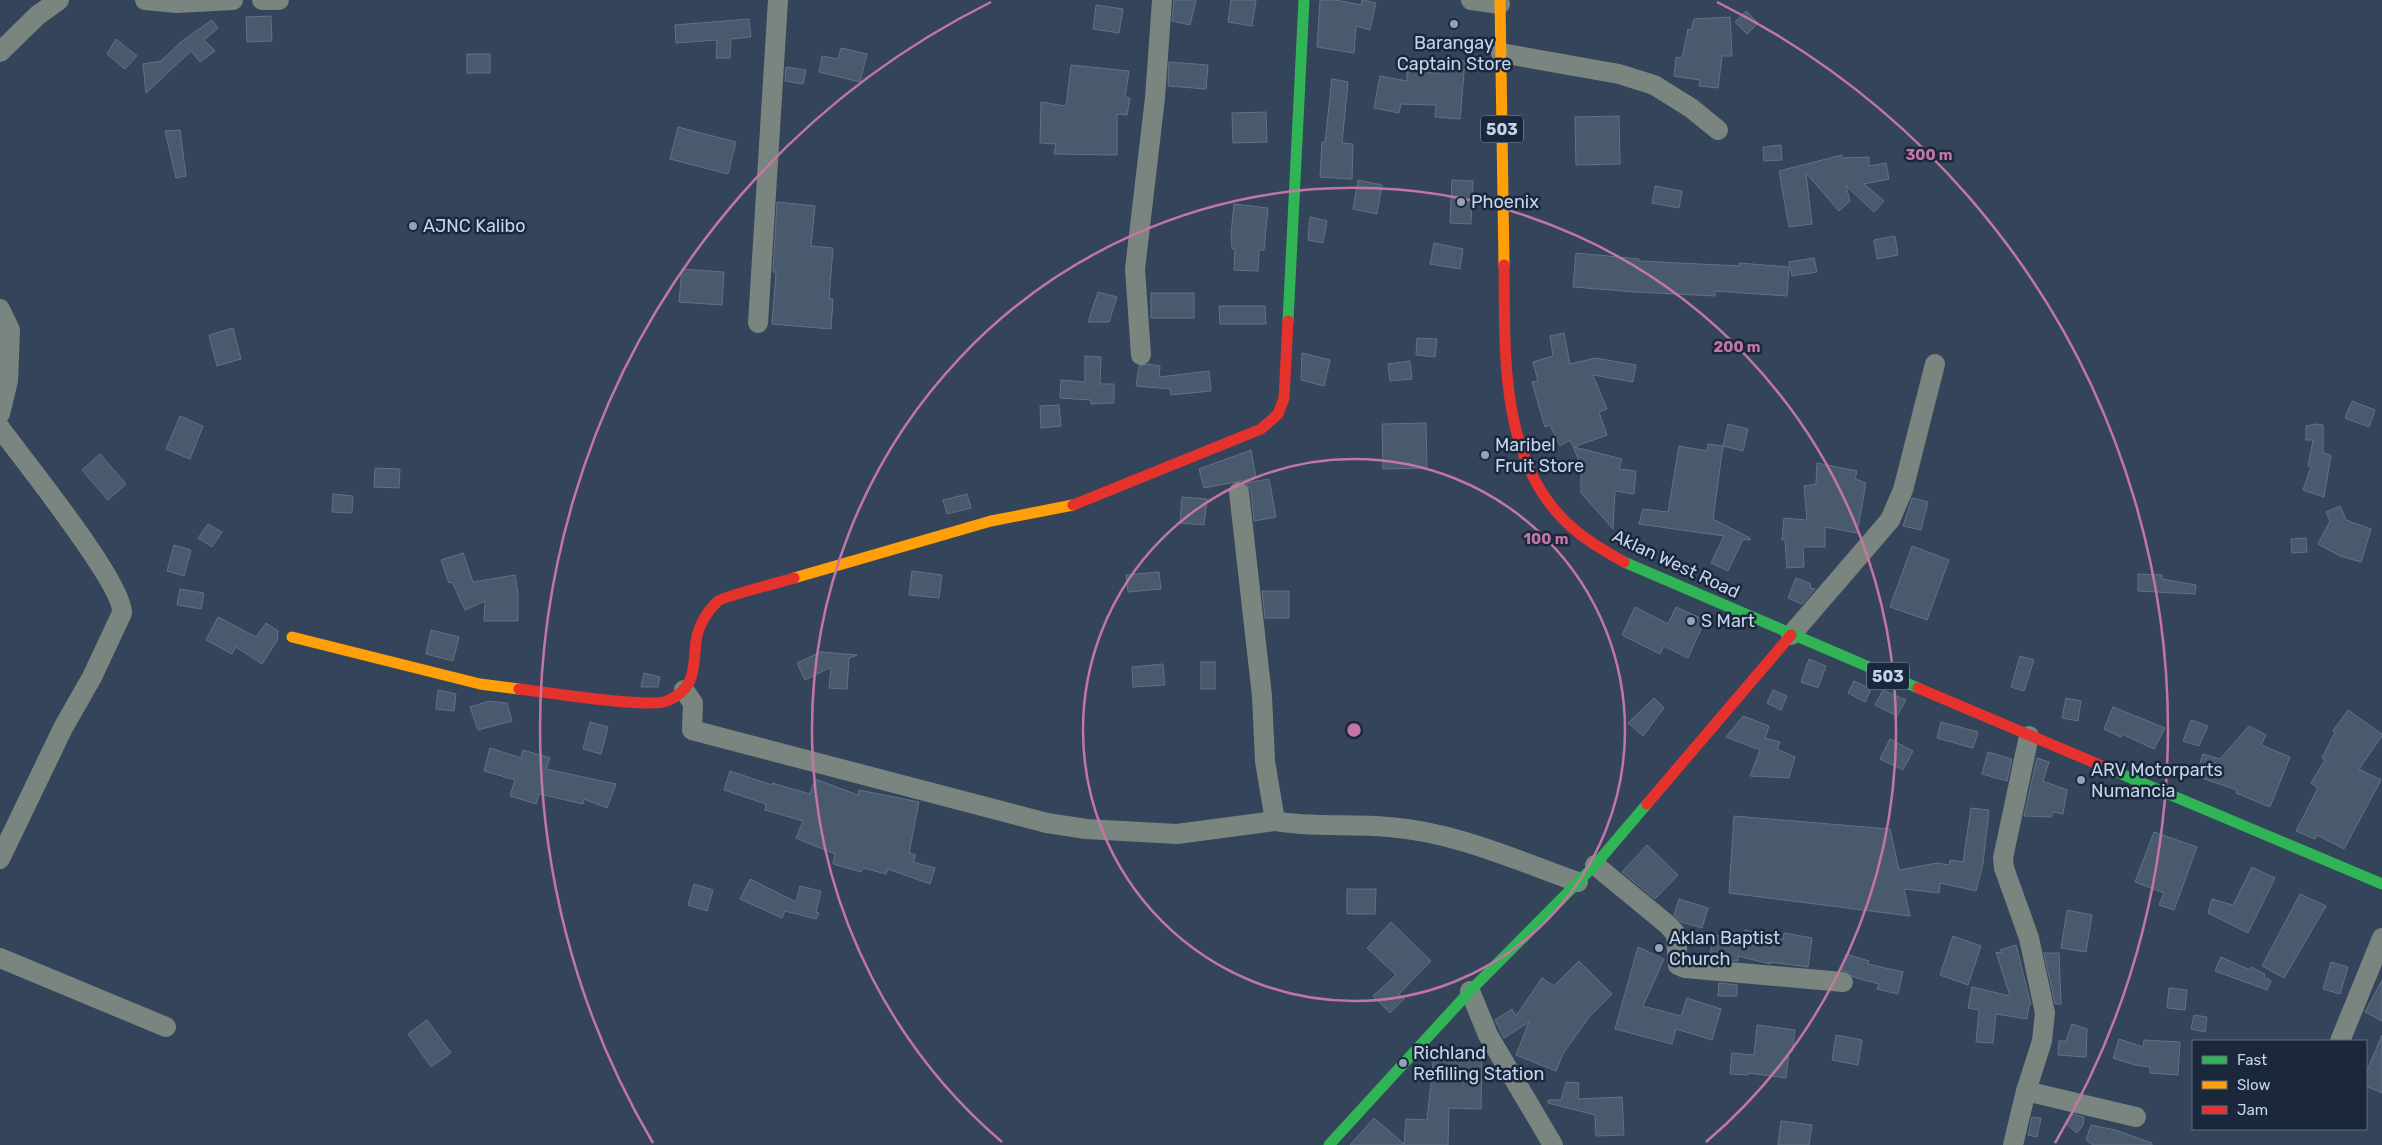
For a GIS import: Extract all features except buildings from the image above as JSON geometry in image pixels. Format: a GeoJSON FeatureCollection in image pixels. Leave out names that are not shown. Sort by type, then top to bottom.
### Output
{"type":"FeatureCollection","features":[{"type":"Feature","properties":{"kind":"street"},"geometry":{"type":"LineString","coordinates":[[0,52],[38,14],[60,0]]}},
{"type":"Feature","properties":{"kind":"street"},"geometry":{"type":"LineString","coordinates":[[145,0],[177,3],[234,0]]}},
{"type":"Feature","properties":{"kind":"street"},"geometry":{"type":"LineString","coordinates":[[262,0],[279,0]]}},
{"type":"Feature","properties":{"kind":"street"},"geometry":{"type":"LineString","coordinates":[[758,323],[778,0]]}},
{"type":"Feature","properties":{"kind":"street"},"geometry":{"type":"LineString","coordinates":[[1141,355],[1135,269],[1154,98],[1162,0]]}},
{"type":"Feature","properties":{"kind":"street"},"geometry":{"type":"LineString","coordinates":[[292,637],[480,684],[638,703],[666,702],[684,690],[695,670],[696,639],[702,620],[719,600],[991,521],[1072,505],[1261,429],[1278,414],[1284,398],[1304,0]]}},
{"type":"Feature","properties":{"kind":"street"},"geometry":{"type":"LineString","coordinates":[[1471,0],[1500,2]]}},
{"type":"Feature","properties":{"kind":"street","name":"Aklan West Road"},"geometry":{"type":"LineString","coordinates":[[1500,2],[1503,258],[1506,360],[1510,403],[1525,456],[1535,480],[1555,509],[1576,531],[1599,549],[1629,564],[1791,635],[2382,884]]}},
{"type":"Feature","properties":{"kind":"street"},"geometry":{"type":"LineString","coordinates":[[1501,52],[1619,74],[1654,86],[1691,108],[1718,130]]}},
{"type":"Feature","properties":{"kind":"street"},"geometry":{"type":"LineString","coordinates":[[0,309],[10,330],[8,381],[0,414]]}},
{"type":"Feature","properties":{"kind":"street"},"geometry":{"type":"LineString","coordinates":[[1329,1145],[1470,991],[1595,865],[1890,520],[1903,490],[1935,364]]}},
{"type":"Feature","properties":{"kind":"street"},"geometry":{"type":"LineString","coordinates":[[0,428],[108,575],[123,606],[122,613],[92,677],[62,728],[0,859]]}},
{"type":"Feature","properties":{"kind":"street"},"geometry":{"type":"LineString","coordinates":[[1238,492],[1262,696],[1265,762],[1275,821]]}},
{"type":"Feature","properties":{"kind":"street"},"geometry":{"type":"LineString","coordinates":[[684,690],[693,703],[692,730],[1047,822],[1086,828],[1178,834],[1275,821],[1304,825],[1389,827],[1458,839],[1578,882]]}},
{"type":"Feature","properties":{"kind":"street"},"geometry":{"type":"LineString","coordinates":[[2013,1145],[2026,1091],[2042,1041],[2045,1013],[2029,938],[2004,868],[2003,858],[2029,736]]}},
{"type":"Feature","properties":{"kind":"street"},"geometry":{"type":"LineString","coordinates":[[1595,865],[1676,934],[1678,964],[1685,968],[1842,982]]}},
{"type":"Feature","properties":{"kind":"street"},"geometry":{"type":"LineString","coordinates":[[2340,1040],[2382,938]]}},
{"type":"Feature","properties":{"kind":"street"},"geometry":{"type":"LineString","coordinates":[[0,958],[166,1027]]}},
{"type":"Feature","properties":{"kind":"street"},"geometry":{"type":"LineString","coordinates":[[1470,991],[1488,1035],[1553,1145]]}},
{"type":"Feature","properties":{"kind":"street"},"geometry":{"type":"LineString","coordinates":[[2026,1091],[2136,1117]]}},
{"type":"Feature","properties":{"kind":"traffic: fast"},"geometry":{"type":"LineString","coordinates":[[1288,321],[1304,0]]}},
{"type":"Feature","properties":{"kind":"traffic: fast"},"geometry":{"type":"LineString","coordinates":[[1624,562],[1918,688]]}},
{"type":"Feature","properties":{"kind":"traffic: fast"},"geometry":{"type":"LineString","coordinates":[[2114,771],[2382,884]]}},
{"type":"Feature","properties":{"kind":"traffic: fast"},"geometry":{"type":"LineString","coordinates":[[1329,1145],[1470,991],[1595,865],[1647,804]]}},
{"type":"Feature","properties":{"kind":"traffic: slow"},"geometry":{"type":"LineString","coordinates":[[1500,0],[1504,265]]}},
{"type":"Feature","properties":{"kind":"traffic: slow"},"geometry":{"type":"LineString","coordinates":[[794,578],[991,521],[1073,505]]}},
{"type":"Feature","properties":{"kind":"traffic: slow"},"geometry":{"type":"LineString","coordinates":[[292,637],[480,684],[519,689]]}},
{"type":"Feature","properties":{"kind":"traffic: jam"},"geometry":{"type":"LineString","coordinates":[[1504,265],[1506,366],[1510,401],[1517,434],[1528,466],[1543,495],[1565,521],[1586,538],[1624,562]]}},
{"type":"Feature","properties":{"kind":"traffic: jam"},"geometry":{"type":"LineString","coordinates":[[1073,505],[1261,429],[1278,414],[1284,398],[1288,321]]}},
{"type":"Feature","properties":{"kind":"traffic: jam"},"geometry":{"type":"LineString","coordinates":[[519,689],[619,702],[657,703],[667,701],[677,696],[689,683],[692,676],[696,641],[701,624],[710,609],[718,601],[794,578]]}},
{"type":"Feature","properties":{"kind":"traffic: jam"},"geometry":{"type":"LineString","coordinates":[[1647,804],[1791,635]]}},
{"type":"Feature","properties":{"kind":"traffic: jam"},"geometry":{"type":"LineString","coordinates":[[1918,688],[2114,771]]}},
{"type":"Feature","properties":{"kind":"place","name":"Barangay Captain Store"},"geometry":{"type":"Point","coordinates":[1454,24]}},
{"type":"Feature","properties":{"kind":"place","name":"Phoenix"},"geometry":{"type":"Point","coordinates":[1461,202]}},
{"type":"Feature","properties":{"kind":"place","name":"AJNC Kalibo"},"geometry":{"type":"Point","coordinates":[413,226]}},
{"type":"Feature","properties":{"kind":"place","name":"Maribel Fruit Store"},"geometry":{"type":"Point","coordinates":[1485,455]}},
{"type":"Feature","properties":{"kind":"place","name":"S Mart"},"geometry":{"type":"Point","coordinates":[1691,621]}},
{"type":"Feature","properties":{"kind":"place","name":"ARV Motorparts Numancia"},"geometry":{"type":"Point","coordinates":[2081,780]}},
{"type":"Feature","properties":{"kind":"place","name":"Aklan Baptist Church"},"geometry":{"type":"Point","coordinates":[1659,948]}},
{"type":"Feature","properties":{"kind":"place","name":"Richland Refilling Station"},"geometry":{"type":"Point","coordinates":[1403,1063]}}]}
